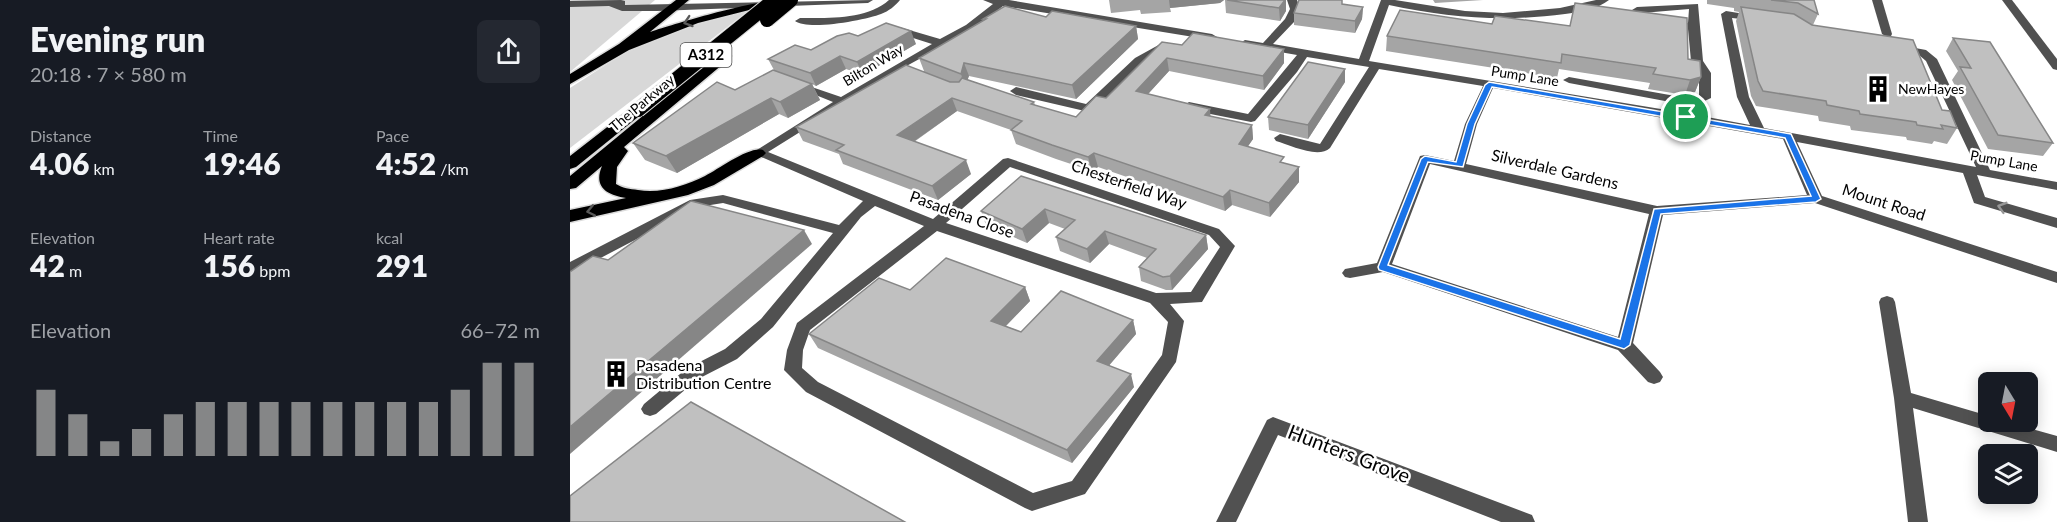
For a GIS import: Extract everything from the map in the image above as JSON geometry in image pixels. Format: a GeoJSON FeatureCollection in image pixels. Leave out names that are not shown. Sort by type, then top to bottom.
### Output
{"type":"FeatureCollection","features":[{"type":"Feature","properties":{"kind":"highway","name":"The Parkway"},"geometry":{"type":"LineString","coordinates":[[570,164],[641,116],[658,111],[791,0]]}},
{"type":"Feature","properties":{"kind":"highway","name":"The Parkway"},"geometry":{"type":"LineString","coordinates":[[570,184],[641,116],[770,1]]}},
{"type":"Feature","properties":{"kind":"highway"},"geometry":{"type":"LineString","coordinates":[[570,80],[624,47],[694,20],[770,1]]}},
{"type":"Feature","properties":{"kind":"highway"},"geometry":{"type":"LineString","coordinates":[[624,47],[671,3]]}},
{"type":"Feature","properties":{"kind":"highway"},"geometry":{"type":"LineString","coordinates":[[588,69],[671,3]]}},
{"type":"Feature","properties":{"kind":"highway"},"geometry":{"type":"LineString","coordinates":[[641,116],[605,177],[608,186],[615,191],[653,197]]}},
{"type":"Feature","properties":{"kind":"highway"},"geometry":{"type":"LineString","coordinates":[[570,216],[682,191],[708,181],[758,153]]}},
{"type":"Feature","properties":{"kind":"street"},"geometry":{"type":"LineString","coordinates":[[723,0],[734,2]]}},
{"type":"Feature","properties":{"kind":"street"},"geometry":{"type":"LineString","coordinates":[[570,4],[612,4],[622,8],[671,3],[868,0]]}},
{"type":"Feature","properties":{"kind":"street"},"geometry":{"type":"LineString","coordinates":[[800,21],[834,20],[871,13],[886,9],[895,0]]}},
{"type":"Feature","properties":{"kind":"street","name":"Pump Lane"},"geometry":{"type":"LineString","coordinates":[[988,0],[1686,117],[2057,186]]}},
{"type":"Feature","properties":{"kind":"street"},"geometry":{"type":"LineString","coordinates":[[1266,46],[1290,20],[1295,9],[1292,0],[1277,0]]}},
{"type":"Feature","properties":{"kind":"street"},"geometry":{"type":"LineString","coordinates":[[1280,138],[1305,146],[1324,148],[1369,64],[1386,1],[1431,12],[1461,16],[1510,16],[1567,10],[1594,5],[1604,0]]}},
{"type":"Feature","properties":{"kind":"street"},"geometry":{"type":"LineString","coordinates":[[1877,0],[1887,40],[1922,52],[1931,59],[1986,174]]}},
{"type":"Feature","properties":{"kind":"street"},"geometry":{"type":"LineString","coordinates":[[2007,0],[2057,67]]}},
{"type":"Feature","properties":{"kind":"street","name":"Bilton Way"},"geometry":{"type":"LineString","coordinates":[[758,153],[897,67],[970,27],[1003,1]]}},
{"type":"Feature","properties":{"kind":"street"},"geometry":{"type":"LineString","coordinates":[[1686,117],[1686,105],[1705,98],[1705,73],[1697,61],[1693,27],[1694,6],[1637,10],[1636,19],[1693,27]]}},
{"type":"Feature","properties":{"kind":"street"},"geometry":{"type":"LineString","coordinates":[[1759,130],[1743,97],[1726,14],[1770,20]]}},
{"type":"Feature","properties":{"kind":"street"},"geometry":{"type":"LineString","coordinates":[[886,31],[897,28],[941,43]]}},
{"type":"Feature","properties":{"kind":"street"},"geometry":{"type":"LineString","coordinates":[[1016,91],[1089,108],[1139,60],[1160,50],[1177,32]]}},
{"type":"Feature","properties":{"kind":"street"},"geometry":{"type":"LineString","coordinates":[[1176,103],[1251,118],[1293,70],[1304,53]]}},
{"type":"Feature","properties":{"kind":"street"},"geometry":{"type":"LineString","coordinates":[[897,67],[917,75]]}},
{"type":"Feature","properties":{"kind":"street"},"geometry":{"type":"LineString","coordinates":[[1569,80],[1691,102]]}},
{"type":"Feature","properties":{"kind":"street"},"geometry":{"type":"LineString","coordinates":[[789,82],[842,101]]}},
{"type":"Feature","properties":{"kind":"street"},"geometry":{"type":"LineString","coordinates":[[1460,165],[1471,124],[1489,85]]}},
{"type":"Feature","properties":{"kind":"street"},"geometry":{"type":"LineString","coordinates":[[1788,136],[1816,199]]}},
{"type":"Feature","properties":{"kind":"street","name":"Pasadena Close"},"geometry":{"type":"LineString","coordinates":[[758,153],[935,225],[1156,299]]}},
{"type":"Feature","properties":{"kind":"street","name":"Silverdale Gardens"},"geometry":{"type":"LineString","coordinates":[[1383,267],[1425,159],[1460,165],[1657,211]]}},
{"type":"Feature","properties":{"kind":"street","name":"Chesterfield Way"},"geometry":{"type":"LineString","coordinates":[[935,225],[1008,162],[1214,232],[1228,246],[1197,298],[1156,299]]}},
{"type":"Feature","properties":{"kind":"street"},"geometry":{"type":"LineString","coordinates":[[1969,170],[1978,200],[2057,223]]}},
{"type":"Feature","properties":{"kind":"street"},"geometry":{"type":"LineString","coordinates":[[570,269],[695,203],[723,199],[843,231]]}},
{"type":"Feature","properties":{"kind":"street","name":"Mount Road"},"geometry":{"type":"LineString","coordinates":[[1657,211],[1816,199],[2057,278]]}},
{"type":"Feature","properties":{"kind":"street"},"geometry":{"type":"LineString","coordinates":[[650,409],[692,374],[731,354],[767,323],[856,214],[873,200]]}},
{"type":"Feature","properties":{"kind":"street"},"geometry":{"type":"LineString","coordinates":[[1624,345],[1657,211]]}},
{"type":"Feature","properties":{"kind":"street"},"geometry":{"type":"LineString","coordinates":[[935,225],[803,327],[795,350],[793,370],[812,387],[1032,502],[1078,488],[1170,357],[1176,321],[1156,299]]}},
{"type":"Feature","properties":{"kind":"street"},"geometry":{"type":"LineString","coordinates":[[1350,273],[1383,267],[1624,345],[1654,377]]}},
{"type":"Feature","properties":{"kind":"street"},"geometry":{"type":"LineString","coordinates":[[1887,302],[1903,398],[1918,522]]}},
{"type":"Feature","properties":{"kind":"street"},"geometry":{"type":"LineString","coordinates":[[1903,398],[2057,444]]}},
{"type":"Feature","properties":{"kind":"street","name":"Hunters Grove"},"geometry":{"type":"LineString","coordinates":[[1226,522],[1273,425],[1525,522]]}},
{"type":"Feature","properties":{"kind":"shaded area"},"geometry":{"type":"Polygon","coordinates":[[[570,0],[655,0],[570,72],[570,0]]]}},
{"type":"Feature","properties":{"kind":"shaded area"},"geometry":{"type":"Polygon","coordinates":[[[752,8],[570,148],[570,88],[635,46],[676,27],[752,8]]]}},
{"type":"Feature","properties":{"kind":"building"},"geometry":{"type":"Polygon","coordinates":[[[1227,0],[1285,0],[1279,8],[1227,0]]]}},
{"type":"Feature","properties":{"kind":"building"},"geometry":{"type":"Polygon","coordinates":[[[1299,0],[1342,0],[1342,4],[1363,7],[1355,21],[1294,13],[1299,0]]]}},
{"type":"Feature","properties":{"kind":"building"},"geometry":{"type":"Polygon","coordinates":[[[1771,0],[1814,0],[1818,14],[1798,3],[1771,0]]]}},
{"type":"Feature","properties":{"kind":"building"},"geometry":{"type":"Polygon","coordinates":[[[1575,3],[1687,18],[1688,59],[1700,61],[1701,77],[1690,80],[1653,74],[1656,68],[1562,54],[1561,63],[1387,36],[1400,10],[1492,24],[1495,16],[1570,26],[1575,3]]]}},
{"type":"Feature","properties":{"kind":"building"},"geometry":{"type":"Polygon","coordinates":[[[1005,6],[1046,17],[1052,11],[1136,26],[1072,85],[964,63],[961,74],[919,58],[1005,6]]]}},
{"type":"Feature","properties":{"kind":"building"},"geometry":{"type":"Polygon","coordinates":[[[1741,7],[1794,14],[1812,25],[1913,40],[1942,110],[1950,111],[1957,128],[1941,125],[1943,129],[1917,125],[1916,122],[1860,114],[1859,111],[1827,105],[1826,101],[1763,91],[1758,81],[1741,7]]]}},
{"type":"Feature","properties":{"kind":"building"},"geometry":{"type":"Polygon","coordinates":[[[886,23],[911,31],[857,62],[840,56],[810,73],[768,59],[795,45],[811,50],[837,36],[849,33],[858,36],[886,23]]]}},
{"type":"Feature","properties":{"kind":"building"},"geometry":{"type":"Polygon","coordinates":[[[1193,33],[1284,49],[1263,76],[1167,58],[1136,91],[1210,109],[1205,115],[1252,125],[1239,144],[1284,157],[1280,162],[1299,167],[1269,203],[1230,190],[1223,197],[1094,153],[1088,157],[1011,130],[1022,121],[952,98],[897,135],[966,160],[932,186],[836,150],[844,145],[796,127],[906,65],[950,82],[959,82],[962,78],[1034,102],[1031,104],[1076,117],[1096,96],[1106,98],[1162,42],[1182,45],[1193,33]]]}},
{"type":"Feature","properties":{"kind":"building"},"geometry":{"type":"Polygon","coordinates":[[[1953,38],[1990,42],[2053,143],[1998,135],[1960,67],[1971,68],[1953,38]]]}},
{"type":"Feature","properties":{"kind":"building"},"geometry":{"type":"Polygon","coordinates":[[[1308,62],[1345,69],[1308,125],[1268,117],[1308,62]]]}},
{"type":"Feature","properties":{"kind":"building"},"geometry":{"type":"Polygon","coordinates":[[[773,70],[812,84],[780,102],[771,98],[666,156],[633,143],[717,82],[735,90],[773,70]]]}},
{"type":"Feature","properties":{"kind":"building"},"geometry":{"type":"Polygon","coordinates":[[[1021,176],[1206,235],[1170,276],[1163,277],[1139,267],[1156,249],[1105,231],[1087,249],[1056,237],[1075,220],[1045,209],[1022,229],[981,211],[1021,176]]]}},
{"type":"Feature","properties":{"kind":"building","name":"Pasadena Distribution Centre"},"geometry":{"type":"Polygon","coordinates":[[[691,201],[804,230],[570,427],[570,272],[593,256],[608,260],[691,201]]]}},
{"type":"Feature","properties":{"kind":"building"},"geometry":{"type":"Polygon","coordinates":[[[946,258],[1025,287],[991,321],[1021,332],[1061,291],[1133,320],[1097,361],[1131,374],[1067,450],[809,334],[879,278],[910,290],[946,258]]]}},
{"type":"Feature","properties":{"kind":"building"},"geometry":{"type":"Polygon","coordinates":[[[691,402],[905,522],[570,522],[570,496],[691,402]]]}},
{"type":"Feature","properties":{"kind":"place","name":"NewHayes"},"geometry":{"type":"Point","coordinates":[1878,89]}},
{"type":"Feature","properties":{"kind":"place","name":"Pasadena Distribution Centre"},"geometry":{"type":"Point","coordinates":[616,374]}},
{"type":"Feature","properties":{"kind":"route"},"geometry":{"type":"LineString","coordinates":[[1489,85],[1686,117],[1788,136],[1816,199],[1657,211],[1624,345],[1383,267],[1425,159],[1460,165],[1471,124],[1489,85]]}}]}
